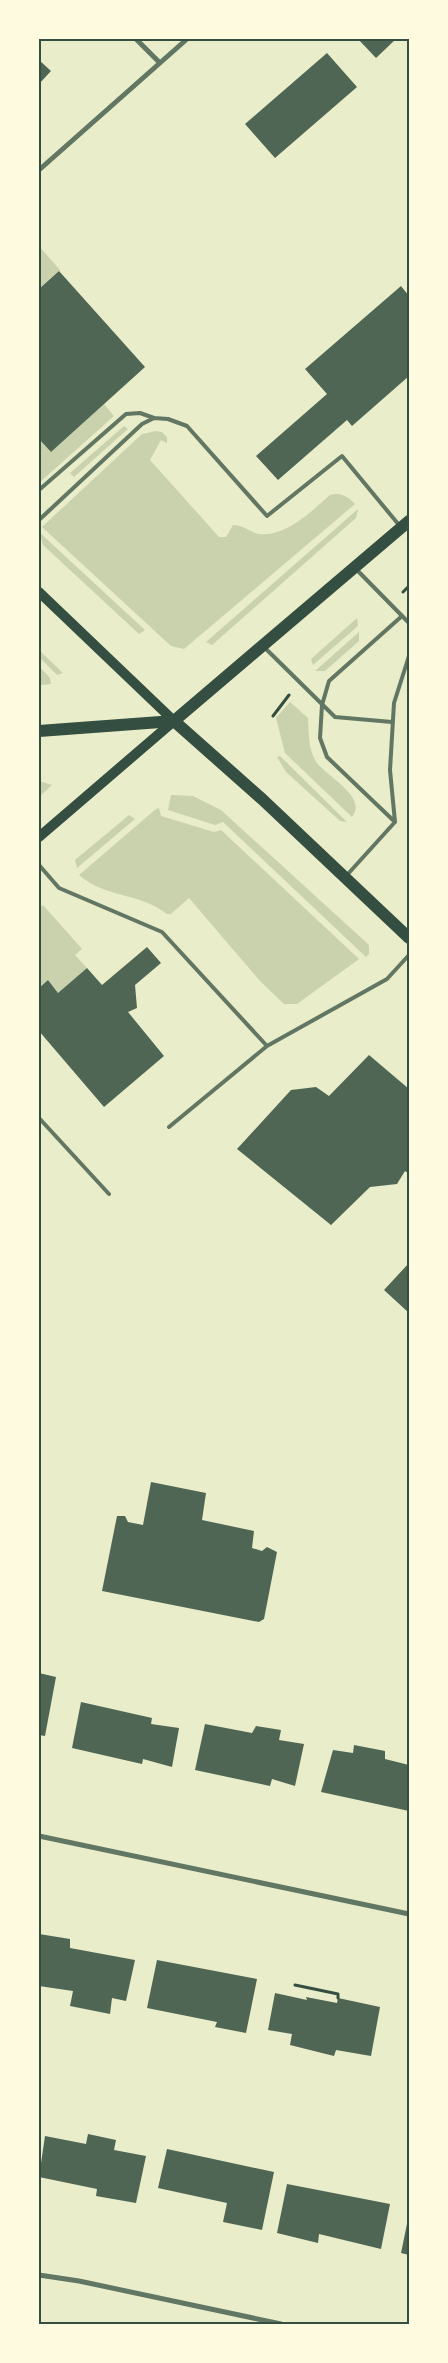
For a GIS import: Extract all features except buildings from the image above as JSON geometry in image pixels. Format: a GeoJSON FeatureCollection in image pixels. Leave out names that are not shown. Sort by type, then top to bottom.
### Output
{"type":"FeatureCollection","features":[{"type":"Feature","properties":{"kind":"main road"},"geometry":{"type":"LineString","coordinates":[[39,837],[405,524]]}},
{"type":"Feature","properties":{"kind":"main road"},"geometry":{"type":"LineString","coordinates":[[39,592],[174,721],[409,938]]}},
{"type":"Feature","properties":{"kind":"main road"},"geometry":{"type":"LineString","coordinates":[[39,731],[174,721]]}},
{"type":"Feature","properties":{"kind":"street"},"geometry":{"type":"LineString","coordinates":[[136,39],[160,62]]}},
{"type":"Feature","properties":{"kind":"street"},"geometry":{"type":"LineString","coordinates":[[39,170],[187,39]]}},
{"type":"Feature","properties":{"kind":"street"},"geometry":{"type":"LineString","coordinates":[[39,1836],[409,1914]]}},
{"type":"Feature","properties":{"kind":"street"},"geometry":{"type":"LineString","coordinates":[[39,2276],[79,2281],[281,2324]]}},
{"type":"Feature","properties":{"kind":"lane"},"geometry":{"type":"LineString","coordinates":[[39,490],[126,414],[140,413],[154,418],[168,419],[187,426],[267,516],[342,456],[405,524]]}},
{"type":"Feature","properties":{"kind":"lane"},"geometry":{"type":"LineString","coordinates":[[39,520],[142,424],[154,418]]}},
{"type":"Feature","properties":{"kind":"lane"},"geometry":{"type":"LineString","coordinates":[[355,567],[409,623]]}},
{"type":"Feature","properties":{"kind":"lane"},"geometry":{"type":"LineString","coordinates":[[395,822],[327,757],[320,738],[322,705],[328,682],[402,616]]}},
{"type":"Feature","properties":{"kind":"lane"},"geometry":{"type":"LineString","coordinates":[[263,645],[335,717],[392,722]]}},
{"type":"Feature","properties":{"kind":"lane"},"geometry":{"type":"LineString","coordinates":[[344,877],[395,822],[390,770],[392,722],[394,703],[409,656]]}},
{"type":"Feature","properties":{"kind":"lane"},"geometry":{"type":"LineString","coordinates":[[39,865],[59,888],[162,932],[267,1046]]}},
{"type":"Feature","properties":{"kind":"lane"},"geometry":{"type":"LineString","coordinates":[[169,1127],[267,1046],[387,979],[409,955]]}},
{"type":"Feature","properties":{"kind":"lane"},"geometry":{"type":"LineString","coordinates":[[39,1118],[110,1194]]}},
{"type":"Feature","properties":{"kind":"path"},"geometry":{"type":"LineString","coordinates":[[295,1986],[338,1994],[338,1998]]}},
{"type":"Feature","properties":{"kind":"green space"},"geometry":{"type":"Polygon","coordinates":[[[39,246],[60,270],[39,289],[39,246]]]}},
{"type":"Feature","properties":{"kind":"green space"},"geometry":{"type":"Polygon","coordinates":[[[104,404],[114,416],[39,483],[39,439],[51,452],[104,404]]]}},
{"type":"Feature","properties":{"kind":"green space"},"geometry":{"type":"Polygon","coordinates":[[[124,426],[128,429],[74,477],[70,473],[124,426]]]}},
{"type":"Feature","properties":{"kind":"green space"},"geometry":{"type":"Polygon","coordinates":[[[156,431],[162,432],[167,437],[167,443],[161,440],[150,460],[219,537],[226,537],[233,525],[259,534],[279,531],[298,522],[330,495],[344,495],[355,504],[184,649],[171,646],[42,527],[142,434],[156,431]]]}},
{"type":"Feature","properties":{"kind":"green space"},"geometry":{"type":"Polygon","coordinates":[[[358,509],[356,518],[212,645],[206,642],[358,509]]]}},
{"type":"Feature","properties":{"kind":"green space"},"geometry":{"type":"Polygon","coordinates":[[[39,532],[145,630],[139,634],[43,545],[39,532]]]}},
{"type":"Feature","properties":{"kind":"green space"},"geometry":{"type":"Polygon","coordinates":[[[357,618],[358,626],[313,665],[311,659],[357,618]]]}},
{"type":"Feature","properties":{"kind":"green space"},"geometry":{"type":"Polygon","coordinates":[[[359,632],[359,641],[325,671],[315,671],[359,632]]]}},
{"type":"Feature","properties":{"kind":"green space"},"geometry":{"type":"Polygon","coordinates":[[[39,650],[63,673],[57,675],[39,657],[39,650]]]}},
{"type":"Feature","properties":{"kind":"green space"},"geometry":{"type":"Polygon","coordinates":[[[39,666],[50,678],[51,684],[39,685],[39,666]]]}},
{"type":"Feature","properties":{"kind":"green space"},"geometry":{"type":"Polygon","coordinates":[[[290,702],[308,718],[310,745],[315,760],[343,786],[355,801],[356,809],[352,817],[285,753],[276,718],[290,702]]]}},
{"type":"Feature","properties":{"kind":"green space"},"geometry":{"type":"Polygon","coordinates":[[[280,756],[347,822],[340,821],[286,772],[277,757],[280,756]]]}},
{"type":"Feature","properties":{"kind":"green space"},"geometry":{"type":"Polygon","coordinates":[[[39,781],[52,785],[39,797],[39,781]]]}},
{"type":"Feature","properties":{"kind":"green space"},"geometry":{"type":"Polygon","coordinates":[[[171,795],[193,796],[221,810],[369,945],[369,954],[366,957],[223,822],[215,825],[168,810],[171,795]]]}},
{"type":"Feature","properties":{"kind":"green space"},"geometry":{"type":"Polygon","coordinates":[[[159,808],[161,816],[214,832],[221,830],[359,959],[297,1004],[284,1004],[261,982],[189,898],[171,914],[167,914],[145,902],[101,888],[79,875],[159,808]]]}},
{"type":"Feature","properties":{"kind":"green space"},"geometry":{"type":"Polygon","coordinates":[[[129,815],[135,819],[77,868],[75,860],[129,815]]]}},
{"type":"Feature","properties":{"kind":"green space"},"geometry":{"type":"Polygon","coordinates":[[[43,905],[82,949],[75,955],[87,968],[58,993],[48,980],[39,988],[39,909],[43,905]]]}}]}
